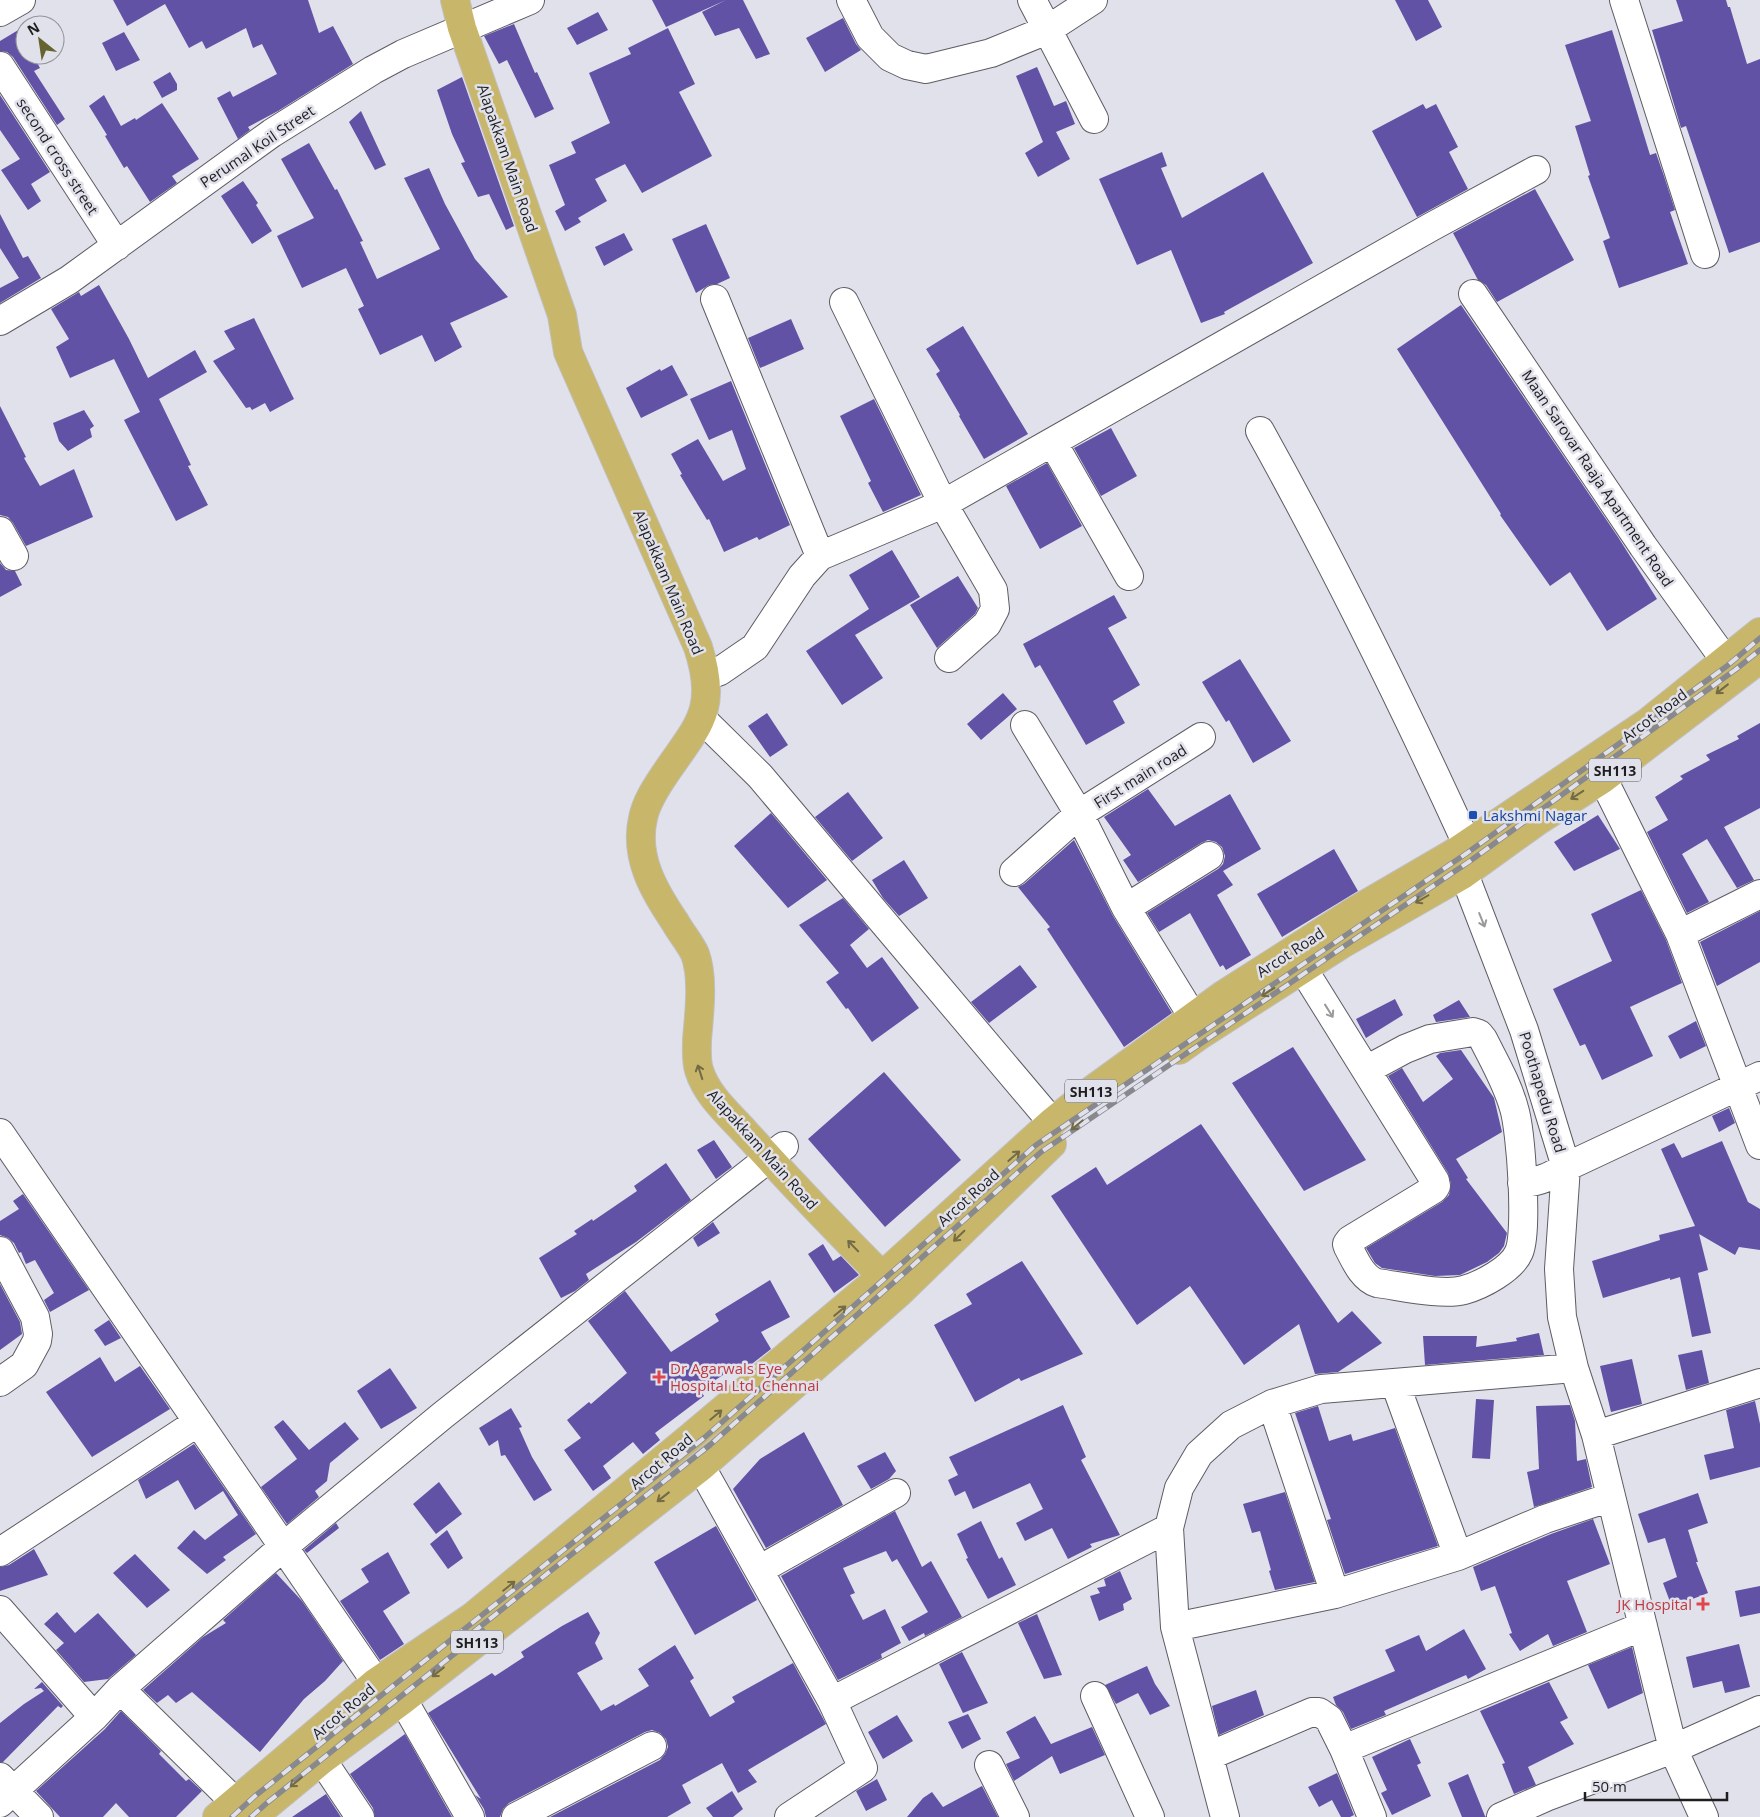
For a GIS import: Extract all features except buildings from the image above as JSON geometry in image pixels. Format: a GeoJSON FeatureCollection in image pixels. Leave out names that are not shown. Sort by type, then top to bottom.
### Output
{"type":"FeatureCollection","features":[{"type":"Feature","properties":{"kind":"main road","name":"Alapakkam Main Road"},"geometry":{"type":"LineString","coordinates":[[455,0],[462,28],[562,315],[568,352],[698,648],[713,674],[707,701],[707,724],[658,784],[643,816],[641,829],[644,864],[650,881],[694,954],[699,970],[697,1057],[701,1077],[713,1097],[776,1152],[897,1278]]}},
{"type":"Feature","properties":{"kind":"main road","name":"Arcot Road"},"geometry":{"type":"LineString","coordinates":[[234,1812],[322,1760],[403,1700],[702,1467],[897,1278],[1052,1122],[1092,1090],[1223,995],[1356,910],[1467,844],[1648,722],[1760,632]]}},
{"type":"Feature","properties":{"kind":"main road","name":"Arcot Road"},"geometry":{"type":"LineString","coordinates":[[234,1812],[376,1682],[472,1616],[681,1445],[897,1278],[1072,1129],[1200,1035],[1342,944],[1464,874],[1539,820],[1603,778],[1760,659]]}},
{"type":"Feature","properties":{"kind":"street"},"geometry":{"type":"LineString","coordinates":[[0,12],[21,0]]}},
{"type":"Feature","properties":{"kind":"street","name":"Perumal Koil Street"},"geometry":{"type":"LineString","coordinates":[[0,321],[63,284],[226,165],[298,116],[403,54],[530,0]]}},
{"type":"Feature","properties":{"kind":"street"},"geometry":{"type":"LineString","coordinates":[[851,0],[870,37],[890,57],[907,65],[926,69],[992,52],[1047,30],[1093,0]]}},
{"type":"Feature","properties":{"kind":"street"},"geometry":{"type":"LineString","coordinates":[[1032,0],[1094,119]]}},
{"type":"Feature","properties":{"kind":"street"},"geometry":{"type":"LineString","coordinates":[[1624,0],[1705,254]]}},
{"type":"Feature","properties":{"kind":"street","name":"second cross street"},"geometry":{"type":"LineString","coordinates":[[0,66],[117,246]]}},
{"type":"Feature","properties":{"kind":"street"},"geometry":{"type":"LineString","coordinates":[[713,674],[755,647],[802,576],[820,556],[944,504],[1431,227],[1536,170]]}},
{"type":"Feature","properties":{"kind":"street","name":"Maan Sarovar Raaja Apartment Road"},"geometry":{"type":"LineString","coordinates":[[1473,294],[1643,546],[1725,660]]}},
{"type":"Feature","properties":{"kind":"street"},"geometry":{"type":"LineString","coordinates":[[715,299],[820,556]]}},
{"type":"Feature","properties":{"kind":"street"},"geometry":{"type":"LineString","coordinates":[[844,302],[944,504],[993,590],[995,609],[987,624],[949,658]]}},
{"type":"Feature","properties":{"kind":"street"},"geometry":{"type":"LineString","coordinates":[[1260,431],[1321,542],[1417,734],[1467,844]]}},
{"type":"Feature","properties":{"kind":"street"},"geometry":{"type":"LineString","coordinates":[[1054,443],[1129,576]]}},
{"type":"Feature","properties":{"kind":"street"},"geometry":{"type":"LineString","coordinates":[[0,531],[14,556]]}},
{"type":"Feature","properties":{"kind":"street"},"geometry":{"type":"LineString","coordinates":[[707,724],[760,776],[1052,1122]]}},
{"type":"Feature","properties":{"kind":"street"},"geometry":{"type":"LineString","coordinates":[[1026,725],[1079,814]]}},
{"type":"Feature","properties":{"kind":"street","name":"First main road"},"geometry":{"type":"LineString","coordinates":[[1014,872],[1079,814],[1201,737]]}},
{"type":"Feature","properties":{"kind":"street"},"geometry":{"type":"LineString","coordinates":[[1603,778],[1680,934],[1749,1081],[1760,1145]]}},
{"type":"Feature","properties":{"kind":"street","name":"First main road"},"geometry":{"type":"LineString","coordinates":[[1079,814],[1126,908],[1194,1017]]}},
{"type":"Feature","properties":{"kind":"street"},"geometry":{"type":"LineString","coordinates":[[1126,908],[1209,856]]}},
{"type":"Feature","properties":{"kind":"street","name":"Poothapedu Road"},"geometry":{"type":"LineString","coordinates":[[1464,874],[1524,1030],[1566,1167],[1749,1081]]}},
{"type":"Feature","properties":{"kind":"street"},"geometry":{"type":"LineString","coordinates":[[1680,934],[1760,894]]}},
{"type":"Feature","properties":{"kind":"street"},"geometry":{"type":"LineString","coordinates":[[1303,969],[1366,1070],[1434,1178],[1436,1186],[1350,1240],[1347,1244],[1368,1279],[1377,1283],[1436,1291],[1462,1291],[1474,1287],[1502,1271],[1514,1262],[1520,1251],[1522,1233],[1522,1183],[1515,1110],[1506,1084],[1479,1034],[1473,1032],[1430,1039],[1405,1049],[1366,1070]]}},
{"type":"Feature","properties":{"kind":"street"},"geometry":{"type":"LineString","coordinates":[[1,1138],[376,1682]]}},
{"type":"Feature","properties":{"kind":"street"},"geometry":{"type":"LineString","coordinates":[[39,1817],[4,1790],[94,1717],[120,1688],[284,1547],[443,1415],[776,1152]]}},
{"type":"Feature","properties":{"kind":"street"},"geometry":{"type":"LineString","coordinates":[[1522,1183],[1536,1182],[1550,1177],[1566,1167]]}},
{"type":"Feature","properties":{"kind":"street"},"geometry":{"type":"LineString","coordinates":[[1566,1167],[1559,1269],[1562,1317],[1574,1368],[1596,1435],[1674,1749],[1704,1817]]}},
{"type":"Feature","properties":{"kind":"street"},"geometry":{"type":"LineString","coordinates":[[0,1251],[35,1317],[38,1342],[24,1365],[0,1382]]}},
{"type":"Feature","properties":{"kind":"street"},"geometry":{"type":"LineString","coordinates":[[1225,1817],[1174,1627],[1170,1528],[1179,1488],[1199,1454],[1230,1425],[1272,1404],[1321,1389],[1574,1368]]}},
{"type":"Feature","properties":{"kind":"street"},"geometry":{"type":"LineString","coordinates":[[1395,1383],[1458,1556]]}},
{"type":"Feature","properties":{"kind":"street"},"geometry":{"type":"LineString","coordinates":[[1596,1435],[1760,1383]]}},
{"type":"Feature","properties":{"kind":"street"},"geometry":{"type":"LineString","coordinates":[[1272,1404],[1335,1594]]}},
{"type":"Feature","properties":{"kind":"street"},"geometry":{"type":"LineString","coordinates":[[0,1552],[198,1422]]}},
{"type":"Feature","properties":{"kind":"street"},"geometry":{"type":"LineString","coordinates":[[702,1467],[832,1701],[863,1768],[789,1817]]}},
{"type":"Feature","properties":{"kind":"street"},"geometry":{"type":"LineString","coordinates":[[759,1570],[896,1493]]}},
{"type":"Feature","properties":{"kind":"street"},"geometry":{"type":"LineString","coordinates":[[1174,1627],[1335,1594],[1458,1556],[1545,1519],[1610,1497]]}},
{"type":"Feature","properties":{"kind":"street"},"geometry":{"type":"LineString","coordinates":[[832,1701],[1170,1528]]}},
{"type":"Feature","properties":{"kind":"street"},"geometry":{"type":"LineString","coordinates":[[0,1610],[94,1717]]}},
{"type":"Feature","properties":{"kind":"street"},"geometry":{"type":"LineString","coordinates":[[1344,1749],[1643,1626]]}},
{"type":"Feature","properties":{"kind":"street"},"geometry":{"type":"LineString","coordinates":[[120,1688],[234,1812]]}},
{"type":"Feature","properties":{"kind":"street"},"geometry":{"type":"LineString","coordinates":[[1095,1696],[1150,1817]]}},
{"type":"Feature","properties":{"kind":"street"},"geometry":{"type":"LineString","coordinates":[[403,1700],[470,1817]]}},
{"type":"Feature","properties":{"kind":"street"},"geometry":{"type":"LineString","coordinates":[[1501,1817],[1551,1807],[1760,1710]]}},
{"type":"Feature","properties":{"kind":"street"},"geometry":{"type":"LineString","coordinates":[[1209,1756],[1312,1712],[1319,1712],[1329,1719],[1344,1749],[1372,1817]]}},
{"type":"Feature","properties":{"kind":"street"},"geometry":{"type":"LineString","coordinates":[[516,1817],[652,1746]]}},
{"type":"Feature","properties":{"kind":"street"},"geometry":{"type":"LineString","coordinates":[[322,1760],[360,1817]]}},
{"type":"Feature","properties":{"kind":"street"},"geometry":{"type":"LineString","coordinates":[[989,1764],[1015,1817]]}},
{"type":"Feature","properties":{"kind":"railway"},"geometry":{"type":"LineString","coordinates":[[232,1817],[255,1796],[704,1438],[1036,1145],[1467,853],[1727,666],[1760,638]]}},
{"type":"Feature","properties":{"kind":"railway"},"geometry":{"type":"LineString","coordinates":[[472,1633],[710,1445],[1041,1152],[1470,861],[1760,650]]}},
{"type":"Feature","properties":{"kind":"railway"},"geometry":{"type":"LineString","coordinates":[[251,1817],[483,1631]]}},
{"type":"Feature","properties":{"kind":"place","name":"Lakshmi Nagar"},"geometry":{"type":"Point","coordinates":[1473,815]}},
{"type":"Feature","properties":{"kind":"place","name":"Dr Agarwals Eye Hospital Ltd, Chennai"},"geometry":{"type":"Point","coordinates":[659,1377]}},
{"type":"Feature","properties":{"kind":"place","name":"JK Hospital"},"geometry":{"type":"Point","coordinates":[1703,1604]}}]}
